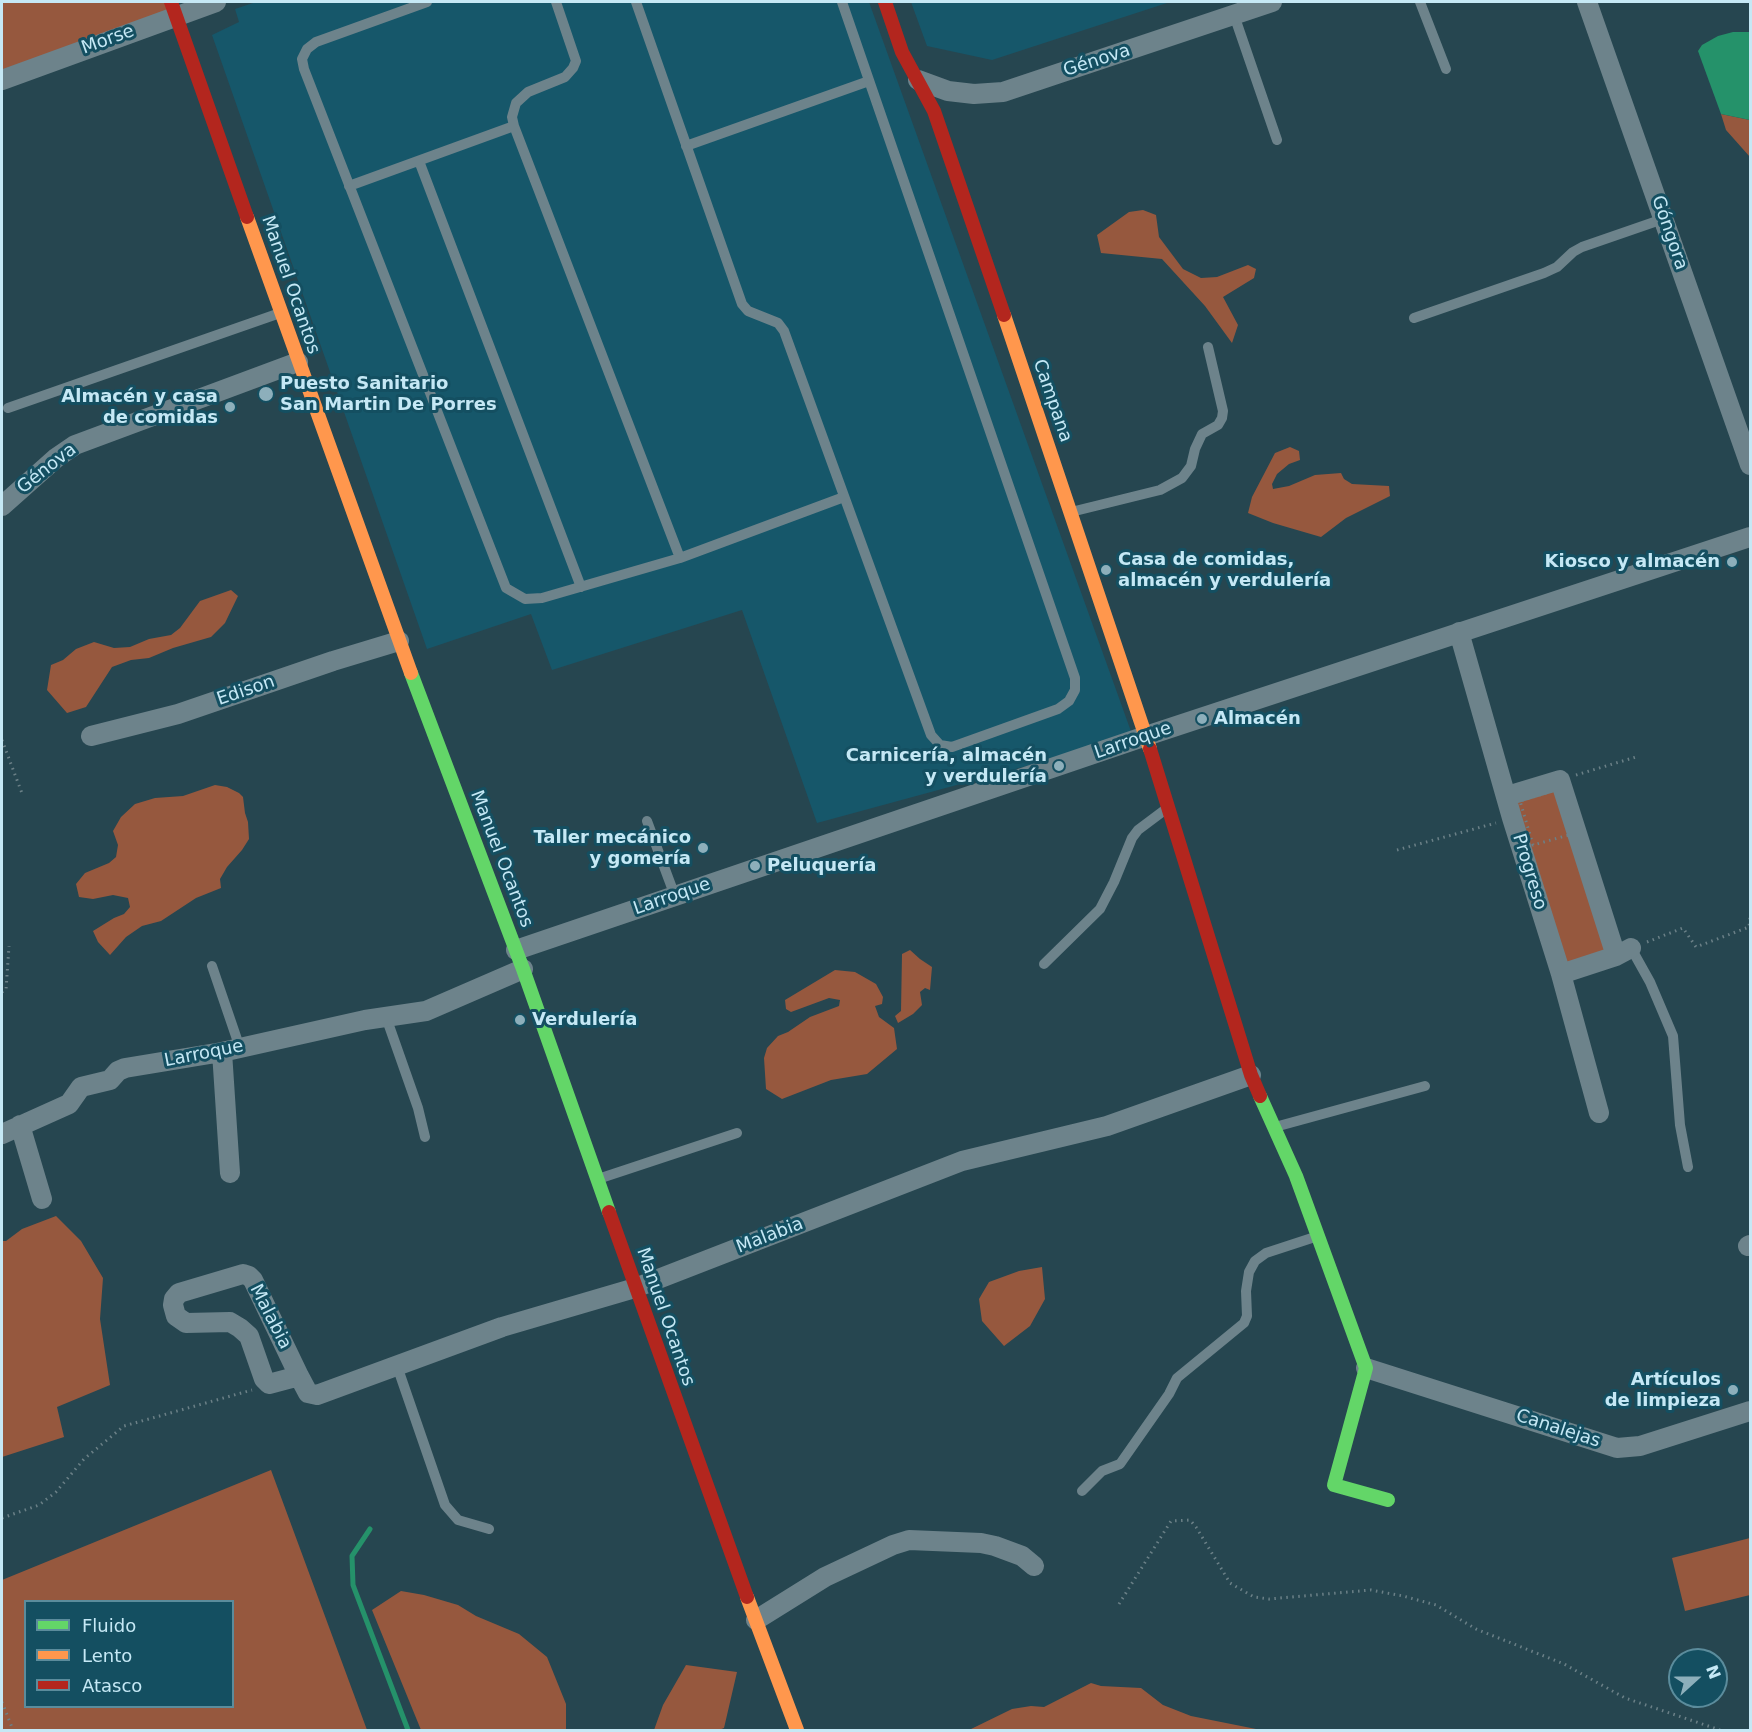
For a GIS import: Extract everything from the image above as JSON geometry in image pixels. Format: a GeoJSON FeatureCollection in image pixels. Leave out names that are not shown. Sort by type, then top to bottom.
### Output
{"type":"FeatureCollection","features":[{"type":"Feature","properties":{"kind":"street","name":"Morse"},"geometry":{"type":"LineString","coordinates":[[2,80],[173,8],[216,2]]}},
{"type":"Feature","properties":{"kind":"street","name":"Campana"},"geometry":{"type":"LineString","coordinates":[[885,2],[902,52],[934,111],[946,143],[1146,736],[1251,1074],[1296,1176],[1366,1368]]}},
{"type":"Feature","properties":{"kind":"street","name":"Génova"},"geometry":{"type":"LineString","coordinates":[[918,80],[948,91],[974,94],[1003,92],[1272,2]]}},
{"type":"Feature","properties":{"kind":"street","name":"Góngora"},"geometry":{"type":"LineString","coordinates":[[1587,2],[1750,465]]}},
{"type":"Feature","properties":{"kind":"street","name":"Manuel Ocantos"},"geometry":{"type":"LineString","coordinates":[[173,8],[399,641],[523,969],[728,1548],[797,1731]]}},
{"type":"Feature","properties":{"kind":"street","name":"Génova"},"geometry":{"type":"LineString","coordinates":[[2,506],[56,458],[75,445],[298,362]]}},
{"type":"Feature","properties":{"kind":"street","name":"Larroque"},"geometry":{"type":"LineString","coordinates":[[516,950],[1146,736],[1750,537]]}},
{"type":"Feature","properties":{"kind":"street","name":"Progreso"},"geometry":{"type":"LineString","coordinates":[[1459,632],[1512,818],[1561,974],[1599,1113]]}},
{"type":"Feature","properties":{"kind":"street","name":"Edison"},"geometry":{"type":"LineString","coordinates":[[91,736],[178,714],[399,641]]}},
{"type":"Feature","properties":{"kind":"street"},"geometry":{"type":"LineString","coordinates":[[1507,796],[1558,785],[1623,952],[1561,974]]}},
{"type":"Feature","properties":{"kind":"street","name":"Larroque"},"geometry":{"type":"LineString","coordinates":[[20,1125],[69,1104],[81,1087],[110,1080],[118,1071],[125,1068],[231,1050],[386,1017],[426,1011],[523,969]]}},
{"type":"Feature","properties":{"kind":"street"},"geometry":{"type":"LineString","coordinates":[[230,1173],[231,1050]]}},
{"type":"Feature","properties":{"kind":"street","name":"Malabia"},"geometry":{"type":"LineString","coordinates":[[275,1383],[269,1384],[264,1379],[249,1336],[240,1328],[230,1322],[186,1323],[176,1316],[173,1305],[179,1293],[243,1274],[249,1276],[254,1280],[308,1393],[317,1395],[502,1327],[635,1288],[962,1161],[1107,1126],[1251,1074]]}},
{"type":"Feature","properties":{"kind":"street"},"geometry":{"type":"LineString","coordinates":[[2,1134],[20,1125],[42,1199]]}},
{"type":"Feature","properties":{"kind":"street"},"geometry":{"type":"LineString","coordinates":[[1366,1368],[1334,1485],[1388,1500]]}},
{"type":"Feature","properties":{"kind":"street","name":"Canalejas"},"geometry":{"type":"LineString","coordinates":[[1366,1368],[1617,1448],[1640,1446],[1750,1414]]}},
{"type":"Feature","properties":{"kind":"street"},"geometry":{"type":"LineString","coordinates":[[275,1383],[299,1376]]}},
{"type":"Feature","properties":{"kind":"street"},"geometry":{"type":"LineString","coordinates":[[756,1620],[825,1577],[893,1545],[909,1540],[981,1543],[1022,1556],[1034,1566]]}},
{"type":"Feature","properties":{"kind":"lane"},"geometry":{"type":"LineString","coordinates":[[427,2],[316,42],[307,49],[302,59],[349,186],[506,588],[525,599],[542,598],[680,558],[844,497]]}},
{"type":"Feature","properties":{"kind":"lane"},"geometry":{"type":"LineString","coordinates":[[556,2],[576,61],[566,77],[528,92],[516,103],[512,117],[514,126],[680,558]]}},
{"type":"Feature","properties":{"kind":"lane"},"geometry":{"type":"LineString","coordinates":[[636,2],[742,304],[748,311],[778,323],[784,331],[931,735],[940,745],[952,747],[1058,709],[1069,701],[1075,690],[1075,678],[842,2]]}},
{"type":"Feature","properties":{"kind":"lane"},"geometry":{"type":"LineString","coordinates":[[1420,2],[1446,69]]}},
{"type":"Feature","properties":{"kind":"lane"},"geometry":{"type":"LineString","coordinates":[[1234,15],[1277,140]]}},
{"type":"Feature","properties":{"kind":"lane"},"geometry":{"type":"LineString","coordinates":[[687,146],[869,81]]}},
{"type":"Feature","properties":{"kind":"lane"},"geometry":{"type":"LineString","coordinates":[[349,186],[514,126]]}},
{"type":"Feature","properties":{"kind":"lane"},"geometry":{"type":"LineString","coordinates":[[419,160],[581,587]]}},
{"type":"Feature","properties":{"kind":"lane"},"geometry":{"type":"LineString","coordinates":[[1414,318],[1544,273],[1557,267],[1582,247],[1663,219]]}},
{"type":"Feature","properties":{"kind":"lane"},"geometry":{"type":"LineString","coordinates":[[8,408],[281,312]]}},
{"type":"Feature","properties":{"kind":"lane"},"geometry":{"type":"LineString","coordinates":[[1071,513],[1160,490],[1182,478],[1191,466],[1202,434],[1218,425],[1222,418],[1223,411],[1208,347]]}},
{"type":"Feature","properties":{"kind":"lane"},"geometry":{"type":"LineString","coordinates":[[1044,964],[1100,909],[1138,830],[1168,807]]}},
{"type":"Feature","properties":{"kind":"lane"},"geometry":{"type":"LineString","coordinates":[[647,821],[675,896]]}},
{"type":"Feature","properties":{"kind":"lane"},"geometry":{"type":"LineString","coordinates":[[1623,952],[1650,982],[1673,1036],[1680,1125],[1688,1167]]}},
{"type":"Feature","properties":{"kind":"lane"},"geometry":{"type":"LineString","coordinates":[[212,966],[231,1050]]}},
{"type":"Feature","properties":{"kind":"lane"},"geometry":{"type":"LineString","coordinates":[[386,1017],[418,1108],[425,1137]]}},
{"type":"Feature","properties":{"kind":"lane"},"geometry":{"type":"LineString","coordinates":[[1274,1127],[1425,1086]]}},
{"type":"Feature","properties":{"kind":"lane"},"geometry":{"type":"LineString","coordinates":[[598,1179],[737,1133]]}},
{"type":"Feature","properties":{"kind":"lane"},"geometry":{"type":"LineString","coordinates":[[1082,1491],[1102,1471],[1120,1464],[1169,1394],[1177,1378],[1244,1323],[1247,1316],[1246,1291],[1249,1272],[1255,1261],[1266,1253],[1318,1236]]}},
{"type":"Feature","properties":{"kind":"lane"},"geometry":{"type":"LineString","coordinates":[[397,1366],[445,1506],[458,1520],[489,1529]]}},
{"type":"Feature","properties":{"kind":"path"},"geometry":{"type":"LineString","coordinates":[[2,740],[23,796]]}},
{"type":"Feature","properties":{"kind":"path"},"geometry":{"type":"LineString","coordinates":[[1558,785],[1569,835],[1533,845],[1520,801],[1558,785],[1636,757]]}},
{"type":"Feature","properties":{"kind":"path"},"geometry":{"type":"LineString","coordinates":[[1397,850],[1512,818]]}},
{"type":"Feature","properties":{"kind":"path"},"geometry":{"type":"LineString","coordinates":[[1623,952],[1683,928],[1696,947],[1749,927],[1750,917]]}},
{"type":"Feature","properties":{"kind":"path"},"geometry":{"type":"LineString","coordinates":[[2,992],[6,990],[9,946]]}},
{"type":"Feature","properties":{"kind":"path"},"geometry":{"type":"LineString","coordinates":[[2,1518],[39,1504],[56,1492],[84,1459],[124,1426],[275,1383]]}},
{"type":"Feature","properties":{"kind":"path"},"geometry":{"type":"LineString","coordinates":[[1119,1604],[1171,1521],[1190,1520],[1230,1583],[1254,1597],[1269,1599],[1371,1590],[1436,1605],[1476,1629],[1564,1664],[1625,1698],[1720,1731]]}},
{"type":"Feature","properties":{"kind":"path"},"geometry":{"type":"LineString","coordinates":[[2,1702],[13,1731]]}},
{"type":"Feature","properties":{"kind":"shaded area"},"geometry":{"type":"Polygon","coordinates":[[[2,2],[171,2],[176,15],[2,73],[2,2]]]}},
{"type":"Feature","properties":{"kind":"shaded area"},"geometry":{"type":"Polygon","coordinates":[[[256,2],[869,2],[1133,737],[817,823],[742,610],[552,670],[531,614],[427,649],[212,35],[239,22],[235,9],[256,2]]]}},
{"type":"Feature","properties":{"kind":"shaded area"},"geometry":{"type":"Polygon","coordinates":[[[911,2],[1170,2],[992,60],[927,46],[911,2]]]}},
{"type":"Feature","properties":{"kind":"shaded area"},"geometry":{"type":"Polygon","coordinates":[[[1733,32],[1750,32],[1750,120],[1721,114],[1698,51],[1702,45],[1718,36],[1733,32]]]}},
{"type":"Feature","properties":{"kind":"shaded area"},"geometry":{"type":"Polygon","coordinates":[[[1721,114],[1750,120],[1750,157],[1726,130],[1721,114]]]}},
{"type":"Feature","properties":{"kind":"shaded area"},"geometry":{"type":"Polygon","coordinates":[[[1143,210],[1156,215],[1159,237],[1183,269],[1201,278],[1217,277],[1248,265],[1256,269],[1254,278],[1223,297],[1238,325],[1232,343],[1205,306],[1162,259],[1101,253],[1097,235],[1129,212],[1143,210]]]}},
{"type":"Feature","properties":{"kind":"shaded area"},"geometry":{"type":"Polygon","coordinates":[[[1290,447],[1299,451],[1300,460],[1289,464],[1277,474],[1272,484],[1273,489],[1289,486],[1315,475],[1341,473],[1344,479],[1352,484],[1389,486],[1390,496],[1346,518],[1321,537],[1248,513],[1252,497],[1275,453],[1290,447]]]}},
{"type":"Feature","properties":{"kind":"shaded area"},"geometry":{"type":"Polygon","coordinates":[[[231,590],[238,596],[225,623],[211,637],[149,658],[131,660],[112,667],[86,707],[67,713],[47,690],[51,665],[63,660],[76,649],[94,642],[114,648],[130,647],[149,639],[171,635],[180,628],[200,601],[231,590]]]}},
{"type":"Feature","properties":{"kind":"shaded area"},"geometry":{"type":"Polygon","coordinates":[[[215,785],[227,787],[243,797],[249,839],[220,879],[221,888],[196,898],[161,921],[142,926],[126,937],[110,955],[98,942],[93,931],[124,914],[130,907],[128,898],[113,895],[93,899],[79,897],[76,884],[85,873],[109,863],[116,857],[118,845],[113,831],[121,817],[135,804],[155,798],[183,796],[215,785]]]}},
{"type":"Feature","properties":{"kind":"shaded area"},"geometry":{"type":"Polygon","coordinates":[[[1559,786],[1609,951],[1564,964],[1514,799],[1559,786]]]}},
{"type":"Feature","properties":{"kind":"shaded area"},"geometry":{"type":"Polygon","coordinates":[[[910,950],[932,967],[930,990],[925,988],[920,992],[922,1005],[898,1023],[895,1016],[901,1011],[902,954],[910,950]]]}},
{"type":"Feature","properties":{"kind":"shaded area"},"geometry":{"type":"Polygon","coordinates":[[[835,970],[855,972],[876,984],[883,997],[882,1004],[875,1006],[879,1017],[894,1028],[897,1049],[867,1074],[831,1080],[782,1099],[766,1089],[764,1058],[767,1048],[778,1036],[810,1017],[839,1006],[840,1000],[829,998],[791,1012],[786,1009],[785,1000],[835,970]]]}},
{"type":"Feature","properties":{"kind":"shaded area"},"geometry":{"type":"Polygon","coordinates":[[[56,1216],[81,1241],[103,1278],[100,1319],[110,1385],[57,1407],[64,1437],[2,1457],[2,1241],[6,1241],[22,1229],[56,1216]]]}},
{"type":"Feature","properties":{"kind":"shaded area"},"geometry":{"type":"Polygon","coordinates":[[[1042,1267],[1045,1299],[1030,1326],[1004,1346],[982,1321],[979,1299],[989,1282],[1019,1271],[1042,1267]]]}},
{"type":"Feature","properties":{"kind":"shaded area"},"geometry":{"type":"Polygon","coordinates":[[[271,1470],[367,1730],[2,1730],[2,1580],[271,1470]]]}},
{"type":"Feature","properties":{"kind":"shaded area"},"geometry":{"type":"Polygon","coordinates":[[[1750,1538],[1750,1595],[1685,1611],[1672,1558],[1750,1538]]]}},
{"type":"Feature","properties":{"kind":"shaded area"},"geometry":{"type":"Polygon","coordinates":[[[401,1591],[458,1605],[476,1616],[519,1634],[547,1657],[566,1704],[566,1730],[421,1730],[372,1610],[401,1591]]]}},
{"type":"Feature","properties":{"kind":"shaded area"},"geometry":{"type":"Polygon","coordinates":[[[686,1665],[737,1672],[724,1728],[719,1730],[654,1730],[663,1705],[686,1665]]]}},
{"type":"Feature","properties":{"kind":"shaded area"},"geometry":{"type":"Polygon","coordinates":[[[1091,1683],[1101,1686],[1141,1688],[1163,1705],[1191,1716],[1261,1730],[969,1730],[1012,1709],[1031,1706],[1044,1707],[1091,1683]]]}},
{"type":"Feature","properties":{"kind":"waterway"},"geometry":{"type":"LineString","coordinates":[[370,1529],[352,1556],[353,1585],[408,1730]]}},
{"type":"Feature","properties":{"kind":"traffic: fast"},"geometry":{"type":"LineString","coordinates":[[411,673],[523,969],[609,1212]]}},
{"type":"Feature","properties":{"kind":"traffic: fast"},"geometry":{"type":"LineString","coordinates":[[1260,1096],[1296,1176],[1366,1368],[1334,1485],[1388,1500]]}},
{"type":"Feature","properties":{"kind":"traffic: slow"},"geometry":{"type":"LineString","coordinates":[[247,217],[411,673]]}},
{"type":"Feature","properties":{"kind":"traffic: slow"},"geometry":{"type":"LineString","coordinates":[[1004,315],[1150,749]]}},
{"type":"Feature","properties":{"kind":"traffic: slow"},"geometry":{"type":"LineString","coordinates":[[747,1597],[797,1730]]}},
{"type":"Feature","properties":{"kind":"traffic: jam"},"geometry":{"type":"LineString","coordinates":[[171,2],[247,217]]}},
{"type":"Feature","properties":{"kind":"traffic: jam"},"geometry":{"type":"LineString","coordinates":[[885,2],[902,52],[934,111],[1004,315]]}},
{"type":"Feature","properties":{"kind":"traffic: jam"},"geometry":{"type":"LineString","coordinates":[[1150,749],[1251,1075],[1260,1096]]}},
{"type":"Feature","properties":{"kind":"traffic: jam"},"geometry":{"type":"LineString","coordinates":[[609,1212],[747,1597]]}},
{"type":"Feature","properties":{"kind":"place","name":"Puesto Sanitario San Martin De Porres"},"geometry":{"type":"Point","coordinates":[266,394]}},
{"type":"Feature","properties":{"kind":"place","name":"Almacén y casa de comidas"},"geometry":{"type":"Point","coordinates":[230,407]}},
{"type":"Feature","properties":{"kind":"place","name":"Kiosco y almacén"},"geometry":{"type":"Point","coordinates":[1732,562]}},
{"type":"Feature","properties":{"kind":"place","name":"Casa de comidas, almacén y verdulería"},"geometry":{"type":"Point","coordinates":[1106,570]}},
{"type":"Feature","properties":{"kind":"place","name":"Almacén"},"geometry":{"type":"Point","coordinates":[1202,719]}},
{"type":"Feature","properties":{"kind":"place","name":"Carnicería, almacén y verdulería"},"geometry":{"type":"Point","coordinates":[1059,766]}},
{"type":"Feature","properties":{"kind":"place","name":"Taller mecánico y gomería"},"geometry":{"type":"Point","coordinates":[703,848]}},
{"type":"Feature","properties":{"kind":"place","name":"Peluquería"},"geometry":{"type":"Point","coordinates":[755,866]}},
{"type":"Feature","properties":{"kind":"place","name":"Verdulería"},"geometry":{"type":"Point","coordinates":[520,1020]}},
{"type":"Feature","properties":{"kind":"place","name":"Artículos de limpieza"},"geometry":{"type":"Point","coordinates":[1733,1390]}}]}
